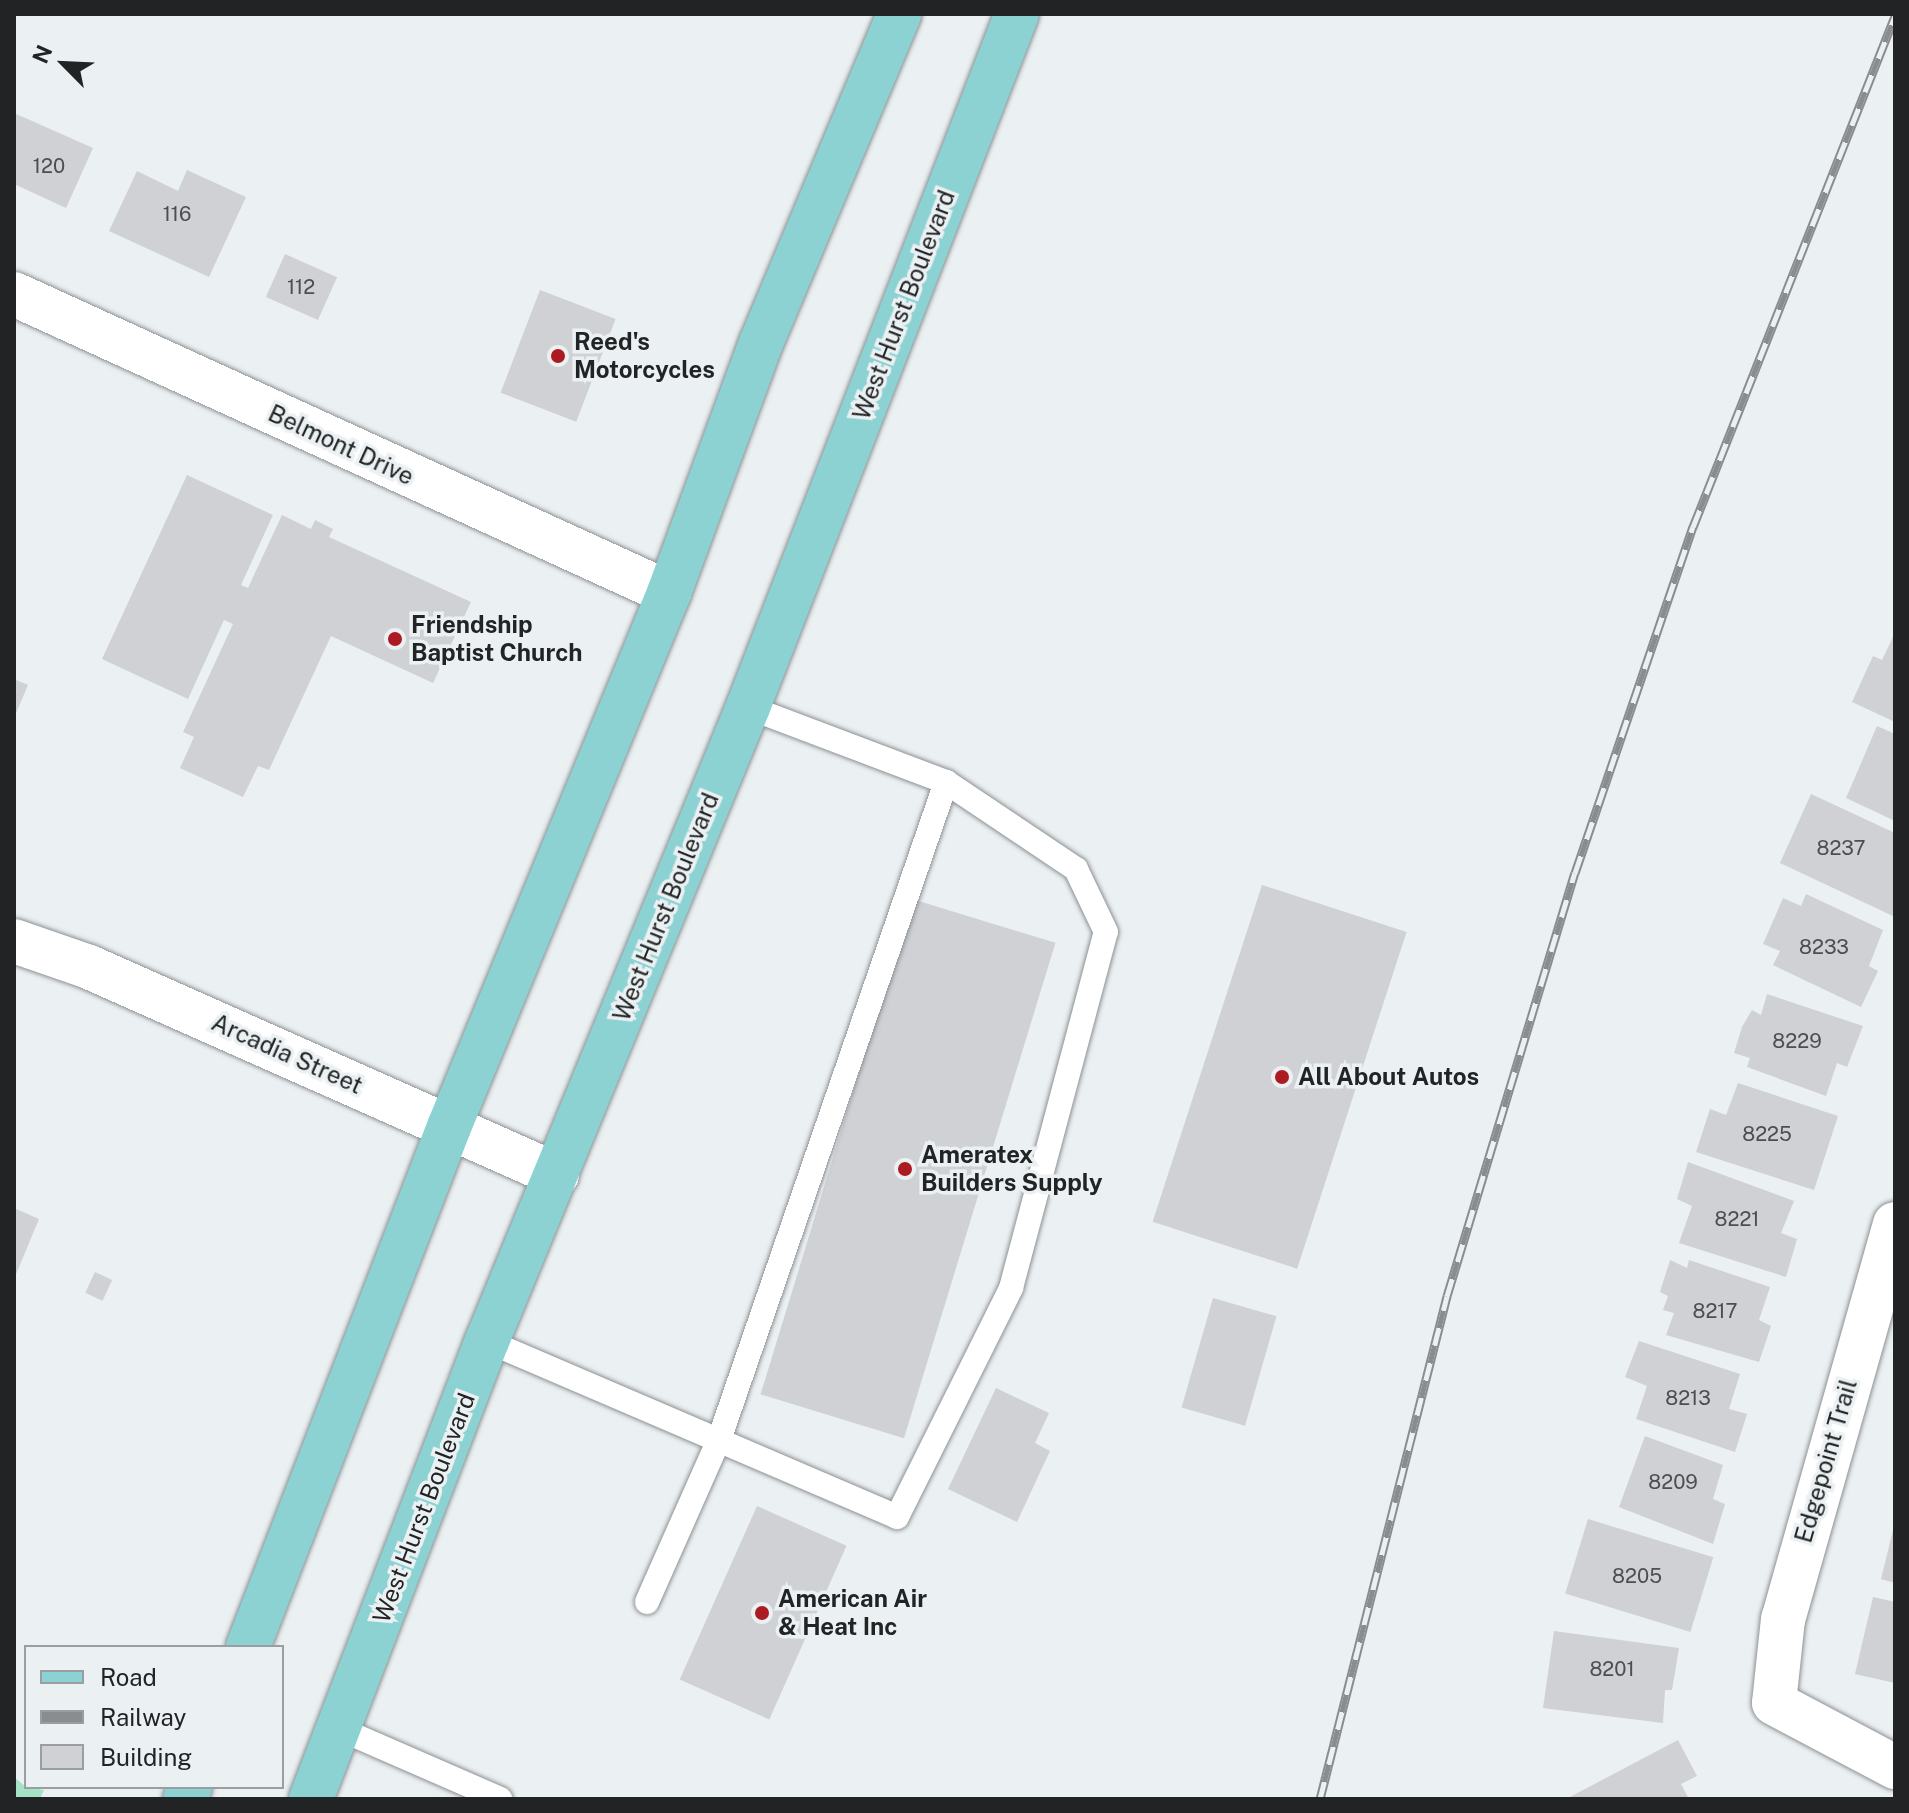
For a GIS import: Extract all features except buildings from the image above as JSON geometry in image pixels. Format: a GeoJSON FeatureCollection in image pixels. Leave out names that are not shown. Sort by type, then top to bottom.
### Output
{"type":"FeatureCollection","features":[{"type":"Feature","properties":{"kind":"main road"},"geometry":{"type":"LineString","coordinates":[[249,1645],[449,1127],[669,593],[761,343],[899,14]]}},
{"type":"Feature","properties":{"kind":"main road","name":"West Hurst Boulevard"},"geometry":{"type":"LineString","coordinates":[[311,1799],[487,1341],[748,707],[1017,14]]}},
{"type":"Feature","properties":{"kind":"street","name":"Belmont Drive"},"geometry":{"type":"LineString","coordinates":[[14,294],[669,593]]}},
{"type":"Feature","properties":{"kind":"street","name":"Arcadia Street"},"geometry":{"type":"LineString","coordinates":[[14,941],[89,967],[557,1175]]}},
{"type":"Feature","properties":{"kind":"street","name":"Edgepoint Trail"},"geometry":{"type":"LineString","coordinates":[[1895,1224],[1783,1619],[1774,1703],[1895,1767]]}},
{"type":"Feature","properties":{"kind":"lane"},"geometry":{"type":"LineString","coordinates":[[487,1341],[720,1437],[897,1517],[1011,1288],[1106,932],[1076,869],[946,782],[748,707]]}},
{"type":"Feature","properties":{"kind":"lane"},"geometry":{"type":"LineString","coordinates":[[647,1602],[720,1437],[946,782]]}},
{"type":"Feature","properties":{"kind":"lane"},"geometry":{"type":"LineString","coordinates":[[340,1729],[500,1799]]}},
{"type":"Feature","properties":{"kind":"green space"},"geometry":{"type":"Polygon","coordinates":[[[14,1777],[24,1789],[44,1790],[40,1799],[14,1799],[14,1777]]]}},
{"type":"Feature","properties":{"kind":"railway"},"geometry":{"type":"LineString","coordinates":[[1320,1799],[1447,1296],[1575,873],[1693,527],[1895,16]]}},
{"type":"Feature","properties":{"kind":"place","name":"Reed's Motorcycles"},"geometry":{"type":"Point","coordinates":[558,356]}},
{"type":"Feature","properties":{"kind":"place","name":"Friendship Baptist Church"},"geometry":{"type":"Point","coordinates":[395,639]}},
{"type":"Feature","properties":{"kind":"place","name":"All About Autos"},"geometry":{"type":"Point","coordinates":[1282,1077]}},
{"type":"Feature","properties":{"kind":"place","name":"Ameratex Builders Supply"},"geometry":{"type":"Point","coordinates":[905,1169]}},
{"type":"Feature","properties":{"kind":"place","name":"American Air & Heat Inc"},"geometry":{"type":"Point","coordinates":[762,1613]}}]}
